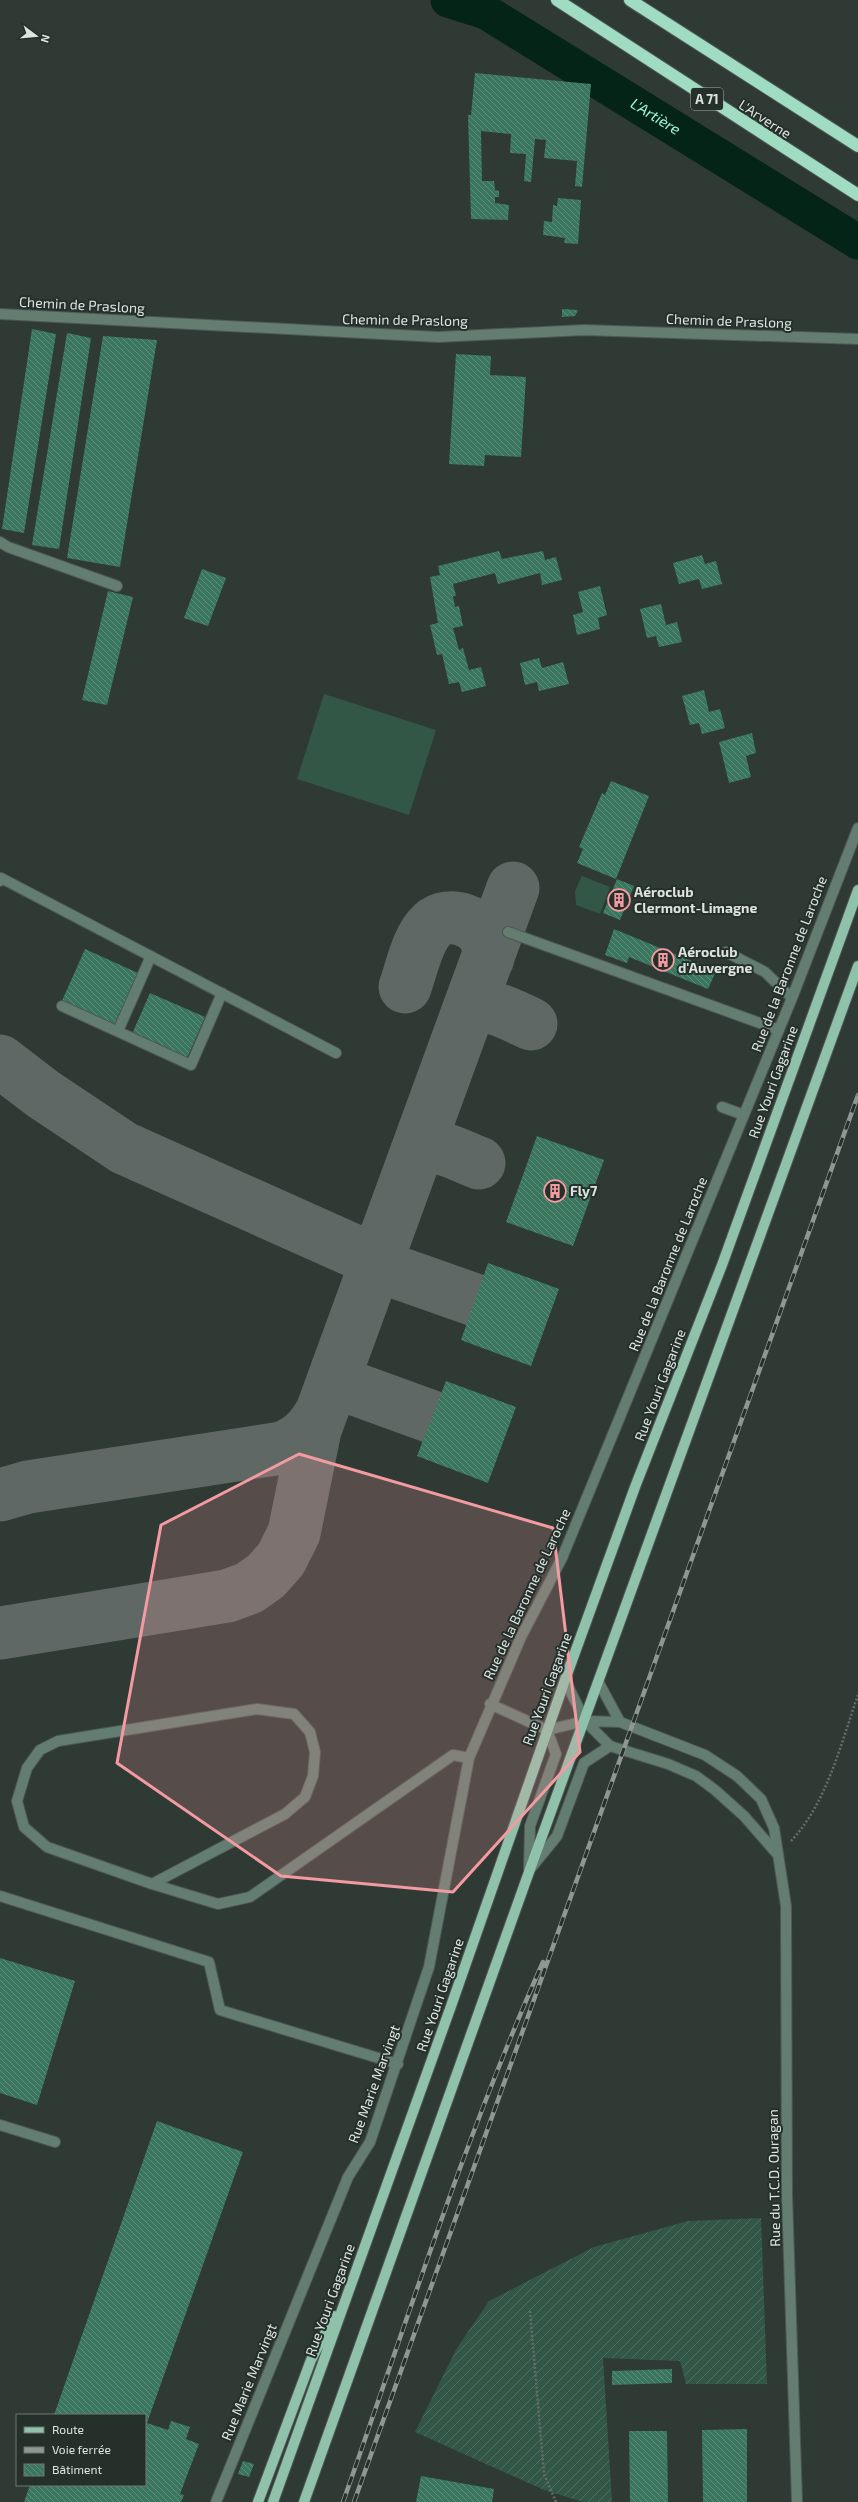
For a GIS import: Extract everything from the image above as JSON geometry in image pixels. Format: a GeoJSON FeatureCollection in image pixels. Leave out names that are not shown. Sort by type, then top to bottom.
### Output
{"type":"FeatureCollection","features":[{"type":"Feature","properties":{"kind":"highway","name":"L'Arverne"},"geometry":{"type":"LineString","coordinates":[[557,0],[858,195]]}},
{"type":"Feature","properties":{"kind":"highway","name":"L'Arverne"},"geometry":{"type":"LineString","coordinates":[[630,0],[858,146]]}},
{"type":"Feature","properties":{"kind":"main road","name":"Rue Youri Gagarine"},"geometry":{"type":"LineString","coordinates":[[273,2502],[450,2009],[564,1680],[635,1487],[724,1258],[858,890]]}},
{"type":"Feature","properties":{"kind":"main road"},"geometry":{"type":"LineString","coordinates":[[304,2502],[529,1872],[599,1683],[858,966]]}},
{"type":"Feature","properties":{"kind":"main road"},"geometry":{"type":"LineString","coordinates":[[258,2502],[310,2360],[350,2284]]}},
{"type":"Feature","properties":{"kind":"street","name":"Chemin de Praslong"},"geometry":{"type":"LineString","coordinates":[[0,314],[438,337],[584,330],[858,339]]}},
{"type":"Feature","properties":{"kind":"street"},"geometry":{"type":"LineString","coordinates":[[0,542],[8,547],[117,586]]}},
{"type":"Feature","properties":{"kind":"street","name":"Rue de la Baronne de Laroche"},"geometry":{"type":"LineString","coordinates":[[490,1704],[521,1637],[562,1558],[792,998],[857,828]]}},
{"type":"Feature","properties":{"kind":"street"},"geometry":{"type":"LineString","coordinates":[[0,881],[2,878],[336,1053]]}},
{"type":"Feature","properties":{"kind":"street"},"geometry":{"type":"LineString","coordinates":[[508,932],[779,1030]]}},
{"type":"Feature","properties":{"kind":"street"},"geometry":{"type":"LineString","coordinates":[[726,952],[766,972],[792,998]]}},
{"type":"Feature","properties":{"kind":"street"},"geometry":{"type":"LineString","coordinates":[[118,1031],[151,956]]}},
{"type":"Feature","properties":{"kind":"street"},"geometry":{"type":"LineString","coordinates":[[62,1006],[191,1065],[222,993]]}},
{"type":"Feature","properties":{"kind":"street"},"geometry":{"type":"LineString","coordinates":[[722,1107],[744,1115]]}},
{"type":"Feature","properties":{"kind":"street"},"geometry":{"type":"LineString","coordinates":[[564,1680],[585,1721],[610,1746],[668,1764],[696,1776],[715,1790],[744,1816],[778,1855]]}},
{"type":"Feature","properties":{"kind":"street"},"geometry":{"type":"LineString","coordinates":[[599,1683],[620,1722]]}},
{"type":"Feature","properties":{"kind":"street"},"geometry":{"type":"LineString","coordinates":[[490,1704],[547,1730],[556,1754],[530,1826],[529,1872]]}},
{"type":"Feature","properties":{"kind":"street","name":"Rue Marie Marvingt"},"geometry":{"type":"LineString","coordinates":[[216,2502],[348,2177],[370,2142],[398,2064],[430,1968],[469,1758],[490,1704]]}},
{"type":"Feature","properties":{"kind":"street"},"geometry":{"type":"LineString","coordinates":[[152,1884],[285,1814],[304,1797],[313,1776],[315,1752],[310,1732],[294,1714],[257,1709],[58,1741],[40,1750],[27,1768],[17,1801],[24,1827],[47,1847],[152,1884],[218,1904],[250,1898],[454,1755],[469,1758]]}},
{"type":"Feature","properties":{"kind":"street","name":"Rue du T.C.D. Ouragan"},"geometry":{"type":"LineString","coordinates":[[547,1730],[585,1721],[620,1722],[705,1755],[737,1776],[761,1799],[774,1828],[786,1906],[786,2195],[797,2502]]}},
{"type":"Feature","properties":{"kind":"street"},"geometry":{"type":"LineString","coordinates":[[529,1872],[557,1836],[584,1763],[610,1746]]}},
{"type":"Feature","properties":{"kind":"street"},"geometry":{"type":"LineString","coordinates":[[0,1896],[209,1962],[220,2010],[398,2064]]}},
{"type":"Feature","properties":{"kind":"street"},"geometry":{"type":"LineString","coordinates":[[0,2125],[55,2142]]}},
{"type":"Feature","properties":{"kind":"path"},"geometry":{"type":"LineString","coordinates":[[778,1855],[802,1829],[825,1784],[858,1695]]}},
{"type":"Feature","properties":{"kind":"path"},"geometry":{"type":"LineString","coordinates":[[530,2311],[544,2474],[556,2502]]}},
{"type":"Feature","properties":{"kind":"highlighted area"},"geometry":{"type":"Polygon","coordinates":[[[299,1454],[553,1528],[580,1752],[453,1892],[281,1876],[117,1763],[161,1525],[299,1454]]]}},
{"type":"Feature","properties":{"kind":"green space"},"geometry":{"type":"Polygon","coordinates":[[[324,694],[436,730],[409,815],[297,779],[324,694]]]}},
{"type":"Feature","properties":{"kind":"green space"},"geometry":{"type":"Polygon","coordinates":[[[582,876],[610,887],[600,914],[576,905],[575,891],[582,876]]]}},
{"type":"Feature","properties":{"kind":"green space"},"geometry":{"type":"Polygon","coordinates":[[[761,2218],[767,2384],[686,2384],[680,2361],[603,2358],[612,2502],[583,2502],[544,2490],[415,2432],[457,2348],[489,2301],[594,2247],[688,2221],[761,2218]]]}},
{"type":"Feature","properties":{"kind":"building"},"geometry":{"type":"Polygon","coordinates":[[[475,73],[591,84],[582,187],[575,186],[577,161],[544,158],[546,140],[535,139],[531,182],[524,181],[526,154],[510,153],[511,134],[481,131],[482,181],[494,181],[495,190],[499,191],[499,197],[495,197],[495,203],[509,205],[508,220],[471,219],[468,115],[471,115],[475,73]]]}},
{"type":"Feature","properties":{"kind":"building"},"geometry":{"type":"Polygon","coordinates":[[[558,198],[581,200],[578,244],[564,243],[565,238],[543,235],[544,221],[552,222],[553,205],[557,206],[558,198]]]}},
{"type":"Feature","properties":{"kind":"building"},"geometry":{"type":"Polygon","coordinates":[[[562,309],[578,310],[575,316],[562,317],[562,309]]]}},
{"type":"Feature","properties":{"kind":"building"},"geometry":{"type":"Polygon","coordinates":[[[32,329],[56,334],[24,533],[2,529],[32,329]]]}},
{"type":"Feature","properties":{"kind":"building"},"geometry":{"type":"Polygon","coordinates":[[[67,333],[91,338],[59,549],[32,545],[67,333]]]}},
{"type":"Feature","properties":{"kind":"building"},"geometry":{"type":"Polygon","coordinates":[[[103,336],[157,340],[120,567],[67,558],[103,336]]]}},
{"type":"Feature","properties":{"kind":"building"},"geometry":{"type":"Polygon","coordinates":[[[456,354],[491,356],[490,375],[526,377],[521,457],[485,455],[484,466],[449,464],[456,354]]]}},
{"type":"Feature","properties":{"kind":"building"},"geometry":{"type":"Polygon","coordinates":[[[499,551],[502,559],[543,551],[545,560],[556,557],[562,580],[542,585],[540,573],[498,584],[495,573],[453,584],[456,596],[453,596],[455,607],[459,606],[463,626],[453,628],[459,650],[463,648],[469,670],[481,667],[486,686],[462,692],[459,682],[449,684],[442,654],[437,655],[430,625],[438,623],[430,577],[440,575],[438,566],[499,551]]]}},
{"type":"Feature","properties":{"kind":"building"},"geometry":{"type":"Polygon","coordinates":[[[702,555],[705,564],[716,561],[722,584],[702,589],[699,579],[679,584],[673,563],[702,555]]]}},
{"type":"Feature","properties":{"kind":"building"},"geometry":{"type":"Polygon","coordinates":[[[202,569],[226,578],[208,626],[184,618],[202,569]]]}},
{"type":"Feature","properties":{"kind":"building"},"geometry":{"type":"Polygon","coordinates":[[[600,586],[607,615],[598,618],[600,629],[577,635],[573,615],[583,612],[578,592],[600,586]]]}},
{"type":"Feature","properties":{"kind":"building"},"geometry":{"type":"Polygon","coordinates":[[[108,591],[133,597],[107,705],[82,700],[108,591]]]}},
{"type":"Feature","properties":{"kind":"building"},"geometry":{"type":"Polygon","coordinates":[[[661,604],[666,625],[677,622],[682,642],[659,647],[656,636],[647,638],[640,609],[661,604]]]}},
{"type":"Feature","properties":{"kind":"building"},"geometry":{"type":"Polygon","coordinates":[[[539,658],[542,668],[563,662],[569,684],[539,691],[537,682],[525,685],[520,663],[539,658]]]}},
{"type":"Feature","properties":{"kind":"building"},"geometry":{"type":"Polygon","coordinates":[[[704,690],[709,712],[720,709],[725,728],[702,734],[699,723],[690,725],[682,696],[704,690]]]}},
{"type":"Feature","properties":{"kind":"building"},"geometry":{"type":"Polygon","coordinates":[[[752,733],[756,753],[746,756],[751,777],[729,783],[719,742],[752,733]]]}},
{"type":"Feature","properties":{"kind":"building"},"geometry":{"type":"Polygon","coordinates":[[[611,781],[649,796],[616,879],[577,863],[583,849],[579,847],[602,793],[605,795],[611,781]]]}},
{"type":"Feature","properties":{"kind":"building","name":"Aéroclub Clermont-Limagne"},"geometry":{"type":"Polygon","coordinates":[[[617,879],[634,886],[620,920],[603,913],[617,879]]]}},
{"type":"Feature","properties":{"kind":"building","name":"Aéroclub d'Auvergne"},"geometry":{"type":"Polygon","coordinates":[[[614,929],[716,971],[708,989],[629,957],[627,963],[605,955],[614,929]]]}},
{"type":"Feature","properties":{"kind":"building"},"geometry":{"type":"Polygon","coordinates":[[[85,949],[138,973],[114,1026],[61,1003],[85,949]]]}},
{"type":"Feature","properties":{"kind":"building"},"geometry":{"type":"Polygon","coordinates":[[[150,993],[205,1017],[187,1058],[132,1034],[150,993]]]}},
{"type":"Feature","properties":{"kind":"building","name":"Fly7"},"geometry":{"type":"Polygon","coordinates":[[[537,1136],[604,1160],[573,1246],[506,1222],[537,1136]]]}},
{"type":"Feature","properties":{"kind":"building"},"geometry":{"type":"Polygon","coordinates":[[[488,1263],[559,1289],[531,1366],[461,1340],[488,1263]]]}},
{"type":"Feature","properties":{"kind":"building"},"geometry":{"type":"Polygon","coordinates":[[[446,1381],[516,1407],[488,1483],[417,1456],[446,1381]]]}},
{"type":"Feature","properties":{"kind":"building"},"geometry":{"type":"Polygon","coordinates":[[[0,1958],[75,1981],[37,2105],[0,2093],[0,1958]]]}},
{"type":"Feature","properties":{"kind":"building"},"geometry":{"type":"Polygon","coordinates":[[[157,2121],[243,2152],[147,2423],[168,2430],[171,2421],[190,2427],[186,2439],[199,2444],[180,2494],[184,2495],[181,2502],[24,2502],[30,2486],[146,2486],[146,2414],[54,2414],[157,2121]]]}},
{"type":"Feature","properties":{"kind":"building"},"geometry":{"type":"Polygon","coordinates":[[[672,2369],[672,2383],[612,2385],[612,2371],[672,2369]]]}},
{"type":"Feature","properties":{"kind":"building"},"geometry":{"type":"Polygon","coordinates":[[[747,2429],[747,2502],[703,2502],[702,2430],[747,2429]]]}},
{"type":"Feature","properties":{"kind":"building"},"geometry":{"type":"Polygon","coordinates":[[[629,2431],[667,2431],[668,2502],[630,2502],[629,2431]]]}},
{"type":"Feature","properties":{"kind":"building"},"geometry":{"type":"Polygon","coordinates":[[[243,2461],[254,2464],[249,2477],[238,2474],[243,2461]]]}},
{"type":"Feature","properties":{"kind":"building"},"geometry":{"type":"Polygon","coordinates":[[[421,2476],[494,2489],[492,2502],[416,2502],[421,2476]]]}},
{"type":"Feature","properties":{"kind":"waterway","name":"L'Artière"},"geometry":{"type":"LineString","coordinates":[[448,0],[486,12],[858,242]]}},
{"type":"Feature","properties":{"kind":"taxiway"},"geometry":{"type":"LineString","coordinates":[[0,1633],[227,1596],[249,1588],[266,1576],[281,1559],[294,1533],[315,1430],[513,888]]}},
{"type":"Feature","properties":{"kind":"taxiway"},"geometry":{"type":"LineString","coordinates":[[405,987],[422,938],[432,925],[439,920],[447,918],[464,920],[479,929],[488,945],[488,958]]}},
{"type":"Feature","properties":{"kind":"taxiway"},"geometry":{"type":"LineString","coordinates":[[468,1012],[474,1008],[490,1007],[508,1013],[531,1024]]}},
{"type":"Feature","properties":{"kind":"taxiway"},"geometry":{"type":"LineString","coordinates":[[0,1061],[43,1094],[124,1148],[361,1254],[370,1264],[370,1279]]}},
{"type":"Feature","properties":{"kind":"taxiway"},"geometry":{"type":"LineString","coordinates":[[416,1153],[422,1149],[430,1147],[438,1148],[479,1163]]}},
{"type":"Feature","properties":{"kind":"taxiway"},"geometry":{"type":"LineString","coordinates":[[370,1279],[378,1269],[387,1269],[475,1300]]}},
{"type":"Feature","properties":{"kind":"taxiway"},"geometry":{"type":"LineString","coordinates":[[337,1369],[338,1377],[344,1385],[432,1417]]}},
{"type":"Feature","properties":{"kind":"taxiway"},"geometry":{"type":"LineString","coordinates":[[0,1495],[28,1487],[282,1448],[301,1438],[310,1429],[322,1411]]}},
{"type":"Feature","properties":{"kind":"railway"},"geometry":{"type":"LineString","coordinates":[[354,2502],[858,1095]]}},
{"type":"Feature","properties":{"kind":"railway"},"geometry":{"type":"LineString","coordinates":[[343,2502],[462,2162],[543,1962]]}},
{"type":"Feature","properties":{"kind":"place","name":"Aéroclub Clermont-Limagne"},"geometry":{"type":"Point","coordinates":[619,900]}},
{"type":"Feature","properties":{"kind":"place","name":"Aéroclub d'Auvergne"},"geometry":{"type":"Point","coordinates":[663,960]}},
{"type":"Feature","properties":{"kind":"place","name":"Fly7"},"geometry":{"type":"Point","coordinates":[555,1191]}}]}
